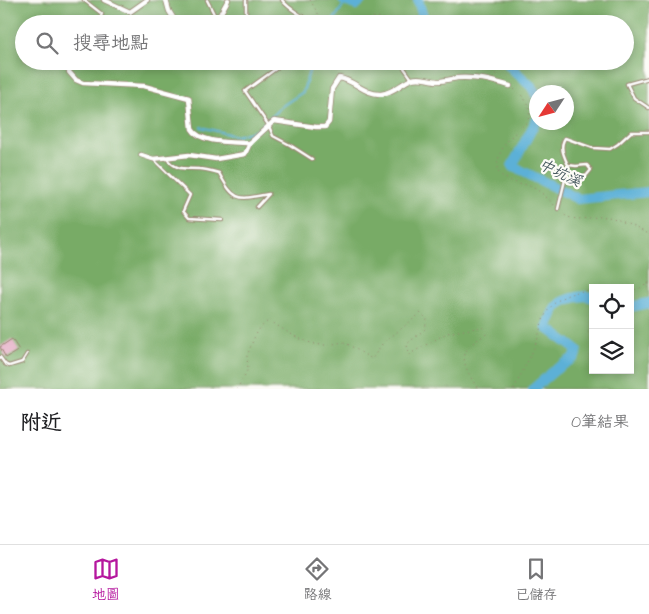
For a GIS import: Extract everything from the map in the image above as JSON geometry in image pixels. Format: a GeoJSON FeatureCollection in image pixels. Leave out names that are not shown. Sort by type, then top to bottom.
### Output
{"type":"FeatureCollection","features":[{"type":"Feature","properties":{"kind":"street"},"geometry":{"type":"LineString","coordinates":[[104,0],[130,12],[147,0]]}},
{"type":"Feature","properties":{"kind":"street"},"geometry":{"type":"LineString","coordinates":[[166,0],[171,15]]}},
{"type":"Feature","properties":{"kind":"street"},"geometry":{"type":"LineString","coordinates":[[219,15],[228,0]]}},
{"type":"Feature","properties":{"kind":"street"},"geometry":{"type":"LineString","coordinates":[[69,72],[76,80],[83,83],[144,86],[189,98],[194,133],[210,140],[250,143]]}},
{"type":"Feature","properties":{"kind":"street"},"geometry":{"type":"LineString","coordinates":[[141,155],[153,159],[189,156],[216,159],[245,154],[250,143],[274,121],[325,127],[329,122],[332,89],[339,78],[345,79],[370,92],[380,94],[391,92],[412,79],[420,78],[438,81],[458,78],[482,78],[510,86]]}},
{"type":"Feature","properties":{"kind":"lane"},"geometry":{"type":"LineString","coordinates":[[84,0],[102,15]]}},
{"type":"Feature","properties":{"kind":"lane"},"geometry":{"type":"LineString","coordinates":[[207,0],[212,15]]}},
{"type":"Feature","properties":{"kind":"lane"},"geometry":{"type":"LineString","coordinates":[[246,0],[246,15]]}},
{"type":"Feature","properties":{"kind":"lane"},"geometry":{"type":"LineString","coordinates":[[282,0],[287,6],[301,15]]}},
{"type":"Feature","properties":{"kind":"lane"},"geometry":{"type":"LineString","coordinates":[[274,70],[245,91],[264,118],[273,136],[312,160]]}},
{"type":"Feature","properties":{"kind":"lane"},"geometry":{"type":"LineString","coordinates":[[406,70],[412,79]]}},
{"type":"Feature","properties":{"kind":"lane"},"geometry":{"type":"LineString","coordinates":[[649,78],[627,84],[634,98],[649,108]]}},
{"type":"Feature","properties":{"kind":"lane"},"geometry":{"type":"LineString","coordinates":[[558,209],[565,180],[586,176],[591,170],[587,164],[568,165],[562,154],[562,143],[565,138],[593,148],[610,149],[631,132],[649,132]]}},
{"type":"Feature","properties":{"kind":"lane"},"geometry":{"type":"LineString","coordinates":[[166,158],[171,164],[180,169],[200,169],[219,173],[228,190],[236,197],[249,198],[269,194],[257,207]]}},
{"type":"Feature","properties":{"kind":"lane"},"geometry":{"type":"LineString","coordinates":[[153,159],[190,195],[183,211],[189,218],[222,220]]}},
{"type":"Feature","properties":{"kind":"lane"},"geometry":{"type":"LineString","coordinates":[[0,357],[9,366],[22,362],[27,354]]}},
{"type":"Feature","properties":{"kind":"path"},"geometry":{"type":"LineString","coordinates":[[310,0],[319,15]]}},
{"type":"Feature","properties":{"kind":"path"},"geometry":{"type":"LineString","coordinates":[[491,70],[502,79]]}},
{"type":"Feature","properties":{"kind":"path"},"geometry":{"type":"LineString","coordinates":[[510,86],[528,103],[529,117],[527,122],[504,144],[499,156],[497,169],[499,174],[518,184],[536,189],[548,198],[564,216],[581,219],[607,216],[649,235]]}},
{"type":"Feature","properties":{"kind":"path"},"geometry":{"type":"LineString","coordinates":[[634,290],[649,283]]}},
{"type":"Feature","properties":{"kind":"path"},"geometry":{"type":"LineString","coordinates":[[514,389],[537,341],[547,311],[562,297],[571,293],[589,290]]}},
{"type":"Feature","properties":{"kind":"path"},"geometry":{"type":"LineString","coordinates":[[237,389],[248,369],[247,356],[254,338],[260,328],[270,320],[294,336],[307,341],[323,346],[344,342],[372,359],[382,344],[421,314],[427,319],[425,330],[407,344],[408,355],[447,333],[482,327],[488,333],[469,347],[464,359],[467,370],[478,389]]}},
{"type":"Feature","properties":{"kind":"green space"},"geometry":{"type":"Polygon","coordinates":[[[0,0],[649,0],[649,389],[0,389],[0,0]]]}},
{"type":"Feature","properties":{"kind":"building"},"geometry":{"type":"Polygon","coordinates":[[[12,339],[19,350],[6,358],[0,347],[12,339]]]}},
{"type":"Feature","properties":{"kind":"waterway","name":"中坑溪"},"geometry":{"type":"LineString","coordinates":[[343,0],[356,5],[362,0]]}},
{"type":"Feature","properties":{"kind":"waterway","name":"中坑溪"},"geometry":{"type":"LineString","coordinates":[[418,0],[422,15]]}},
{"type":"Feature","properties":{"kind":"waterway"},"geometry":{"type":"LineString","coordinates":[[337,15],[346,1]]}},
{"type":"Feature","properties":{"kind":"waterway"},"geometry":{"type":"LineString","coordinates":[[201,127],[236,136],[257,130],[282,106],[303,92],[309,70]]}},
{"type":"Feature","properties":{"kind":"waterway","name":"中坑溪"},"geometry":{"type":"LineString","coordinates":[[514,70],[530,85]]}},
{"type":"Feature","properties":{"kind":"waterway","name":"中坑溪"},"geometry":{"type":"LineString","coordinates":[[531,130],[512,166],[578,199],[649,192]]}},
{"type":"Feature","properties":{"kind":"waterway","name":"中坑溪"},"geometry":{"type":"LineString","coordinates":[[533,389],[555,370],[575,357],[577,350],[547,328],[554,311],[562,303],[572,298],[589,297]]}},
{"type":"Feature","properties":{"kind":"waterway","name":"中坑溪"},"geometry":{"type":"LineString","coordinates":[[634,306],[649,303]]}}]}
